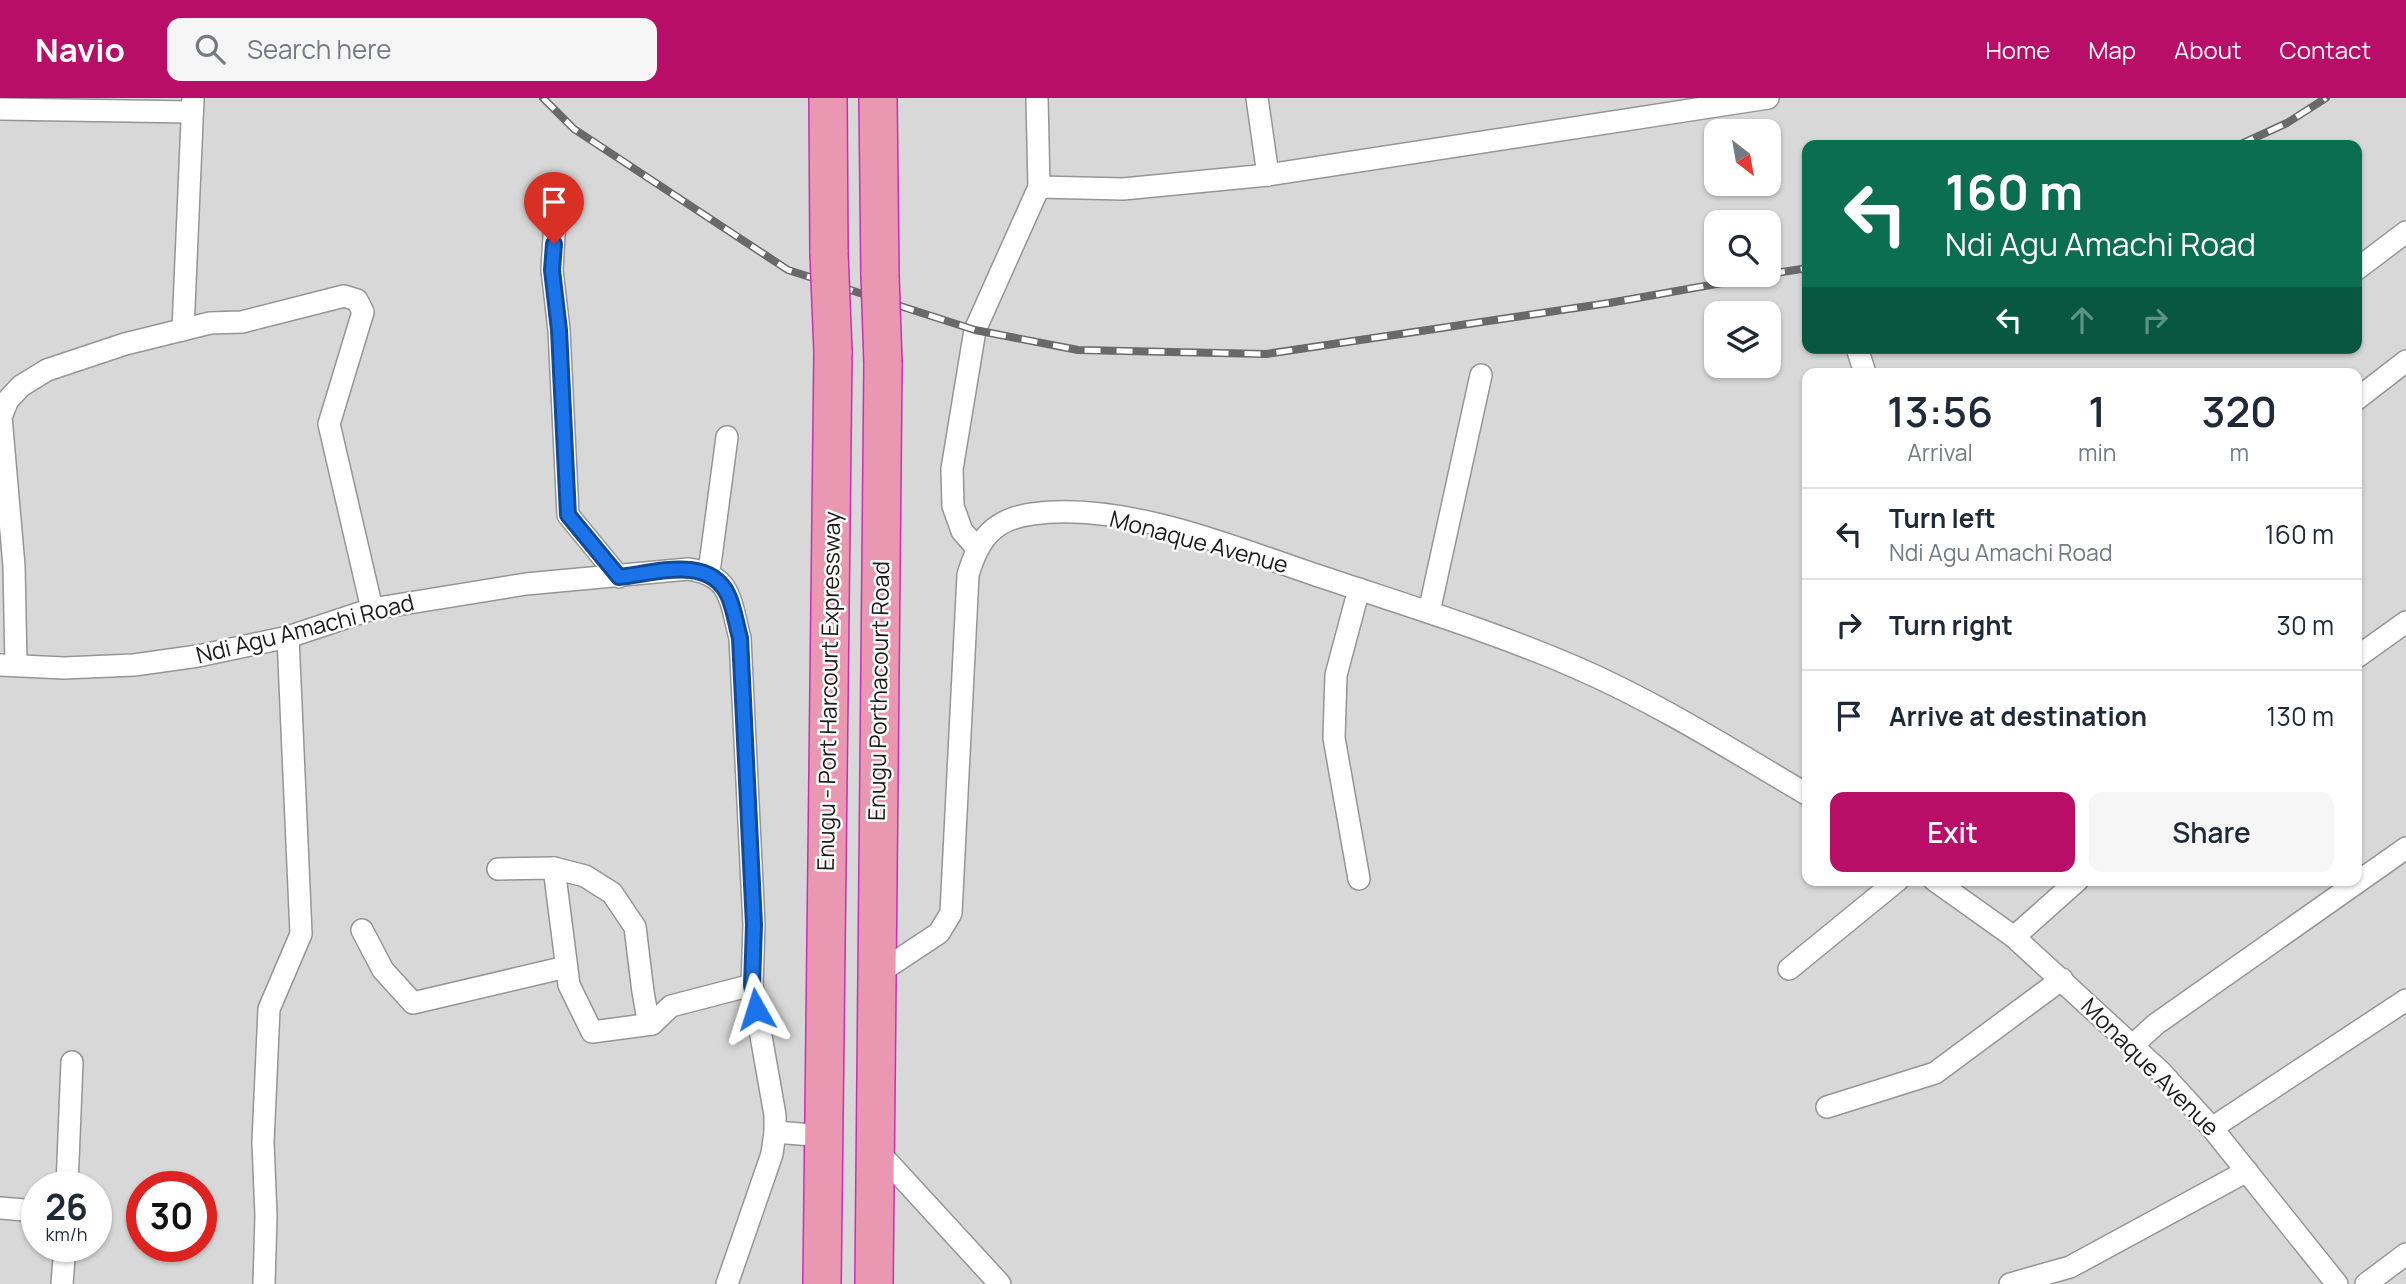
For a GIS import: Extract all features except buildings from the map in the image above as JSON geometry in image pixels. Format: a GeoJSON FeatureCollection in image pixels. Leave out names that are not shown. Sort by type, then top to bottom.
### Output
{"type":"FeatureCollection","features":[{"type":"Feature","properties":{"kind":"highway","name":"Enugu - Port Harcourt Expressway"},"geometry":{"type":"LineString","coordinates":[[822,1284],[833,352],[828,98]]}},
{"type":"Feature","properties":{"kind":"highway","name":"Enugu Porthacourt Road"},"geometry":{"type":"LineString","coordinates":[[874,1284],[883,364],[878,98]]}},
{"type":"Feature","properties":{"kind":"street"},"geometry":{"type":"LineString","coordinates":[[877,974],[939,933],[951,912],[968,575],[976,547],[962,531],[953,506],[952,469],[975,330],[1039,187],[1037,98]]}},
{"type":"Feature","properties":{"kind":"street"},"geometry":{"type":"LineString","coordinates":[[1257,98],[1268,175]]}},
{"type":"Feature","properties":{"kind":"street"},"geometry":{"type":"LineString","coordinates":[[1039,187],[1123,189],[1268,175],[1768,98]]}},
{"type":"Feature","properties":{"kind":"street"},"geometry":{"type":"LineString","coordinates":[[0,109],[192,105],[183,330]]}},
{"type":"Feature","properties":{"kind":"street"},"geometry":{"type":"LineString","coordinates":[[555,219],[552,270],[559,330],[568,515],[619,577]]}},
{"type":"Feature","properties":{"kind":"street"},"geometry":{"type":"LineString","coordinates":[[2362,265],[2406,232]]}},
{"type":"Feature","properties":{"kind":"street"},"geometry":{"type":"LineString","coordinates":[[8,665],[14,566],[1,416],[8,400],[21,386],[47,370],[125,344],[210,323],[242,322],[344,296],[357,300],[363,312],[329,424],[372,609]]}},
{"type":"Feature","properties":{"kind":"street"},"geometry":{"type":"LineString","coordinates":[[2362,395],[2406,361]]}},
{"type":"Feature","properties":{"kind":"street"},"geometry":{"type":"LineString","coordinates":[[1429,612],[1481,375]]}},
{"type":"Feature","properties":{"kind":"street"},"geometry":{"type":"LineString","coordinates":[[727,437],[709,572],[719,581],[729,597],[740,638],[754,925],[752,985],[775,1115],[772,1154],[727,1284]]}},
{"type":"Feature","properties":{"kind":"street","name":"Monaque Avenue"},"geometry":{"type":"LineString","coordinates":[[976,547],[987,533],[1013,519],[1031,514],[1077,512],[1128,519],[1184,533],[1429,612],[1576,667],[1666,713],[1802,792]]}},
{"type":"Feature","properties":{"kind":"street","name":"Ndi Agu Amachi Road"},"geometry":{"type":"LineString","coordinates":[[8,665],[64,668],[134,665],[198,656],[288,637],[372,609],[526,584],[688,569],[709,572]]}},
{"type":"Feature","properties":{"kind":"street"},"geometry":{"type":"LineString","coordinates":[[1359,589],[1339,661],[1334,738],[1359,879]]}},
{"type":"Feature","properties":{"kind":"street"},"geometry":{"type":"LineString","coordinates":[[2362,653],[2406,622]]}},
{"type":"Feature","properties":{"kind":"street"},"geometry":{"type":"LineString","coordinates":[[264,1284],[266,1216],[263,1142],[269,1009],[301,934],[288,637]]}},
{"type":"Feature","properties":{"kind":"street"},"geometry":{"type":"LineString","coordinates":[[2362,879],[2406,848]]}},
{"type":"Feature","properties":{"kind":"street"},"geometry":{"type":"LineString","coordinates":[[554,868],[569,985],[592,1032],[652,1024],[671,1006],[752,985]]}},
{"type":"Feature","properties":{"kind":"street"},"geometry":{"type":"LineString","coordinates":[[498,869],[554,868],[585,876],[606,886],[635,927],[648,1020],[652,1024]]}},
{"type":"Feature","properties":{"kind":"street"},"geometry":{"type":"LineString","coordinates":[[1789,969],[1891,886]]}},
{"type":"Feature","properties":{"kind":"street","name":"Monaque Avenue"},"geometry":{"type":"LineString","coordinates":[[1942,886],[2014,937],[2133,1045],[2212,1128],[2337,1284]]}},
{"type":"Feature","properties":{"kind":"street"},"geometry":{"type":"LineString","coordinates":[[2014,937],[2071,886]]}},
{"type":"Feature","properties":{"kind":"street"},"geometry":{"type":"LineString","coordinates":[[2133,1045],[2156,1024],[2352,886]]}},
{"type":"Feature","properties":{"kind":"street"},"geometry":{"type":"LineString","coordinates":[[362,930],[383,970],[413,1003],[566,967]]}},
{"type":"Feature","properties":{"kind":"street"},"geometry":{"type":"LineString","coordinates":[[1827,1107],[1935,1073],[2062,979]]}},
{"type":"Feature","properties":{"kind":"street"},"geometry":{"type":"LineString","coordinates":[[2212,1128],[2406,1000]]}},
{"type":"Feature","properties":{"kind":"street"},"geometry":{"type":"LineString","coordinates":[[68,1171],[72,1062]]}},
{"type":"Feature","properties":{"kind":"street"},"geometry":{"type":"LineString","coordinates":[[775,1132],[824,1136]]}},
{"type":"Feature","properties":{"kind":"street"},"geometry":{"type":"LineString","coordinates":[[876,1149],[1000,1284]]}},
{"type":"Feature","properties":{"kind":"street"},"geometry":{"type":"LineString","coordinates":[[2010,1284],[2070,1267],[2247,1171]]}},
{"type":"Feature","properties":{"kind":"street"},"geometry":{"type":"LineString","coordinates":[[0,1208],[21,1210]]}},
{"type":"Feature","properties":{"kind":"street"},"geometry":{"type":"LineString","coordinates":[[2366,1284],[2406,1254]]}},
{"type":"Feature","properties":{"kind":"street"},"geometry":{"type":"LineString","coordinates":[[62,1284],[64,1262]]}},
{"type":"Feature","properties":{"kind":"shaded area"},"geometry":{"type":"Polygon","coordinates":[[[0,98],[2406,98],[2406,1284],[0,1284],[0,98]]]}},
{"type":"Feature","properties":{"kind":"railway"},"geometry":{"type":"LineString","coordinates":[[543,98],[574,129],[788,270],[975,330],[1078,350],[1266,354],[1704,286]]}},
{"type":"Feature","properties":{"kind":"railway"},"geometry":{"type":"LineString","coordinates":[[2250,140],[2287,123],[2326,98]]}},
{"type":"Feature","properties":{"kind":"railway"},"geometry":{"type":"LineString","coordinates":[[1781,272],[1802,269]]}},
{"type":"Feature","properties":{"kind":"route"},"geometry":{"type":"LineString","coordinates":[[554,244],[552,270],[559,330],[568,515],[619,577],[688,569],[709,572],[719,581],[729,597],[740,638],[754,925],[752,985],[756,1009]]}}]}
